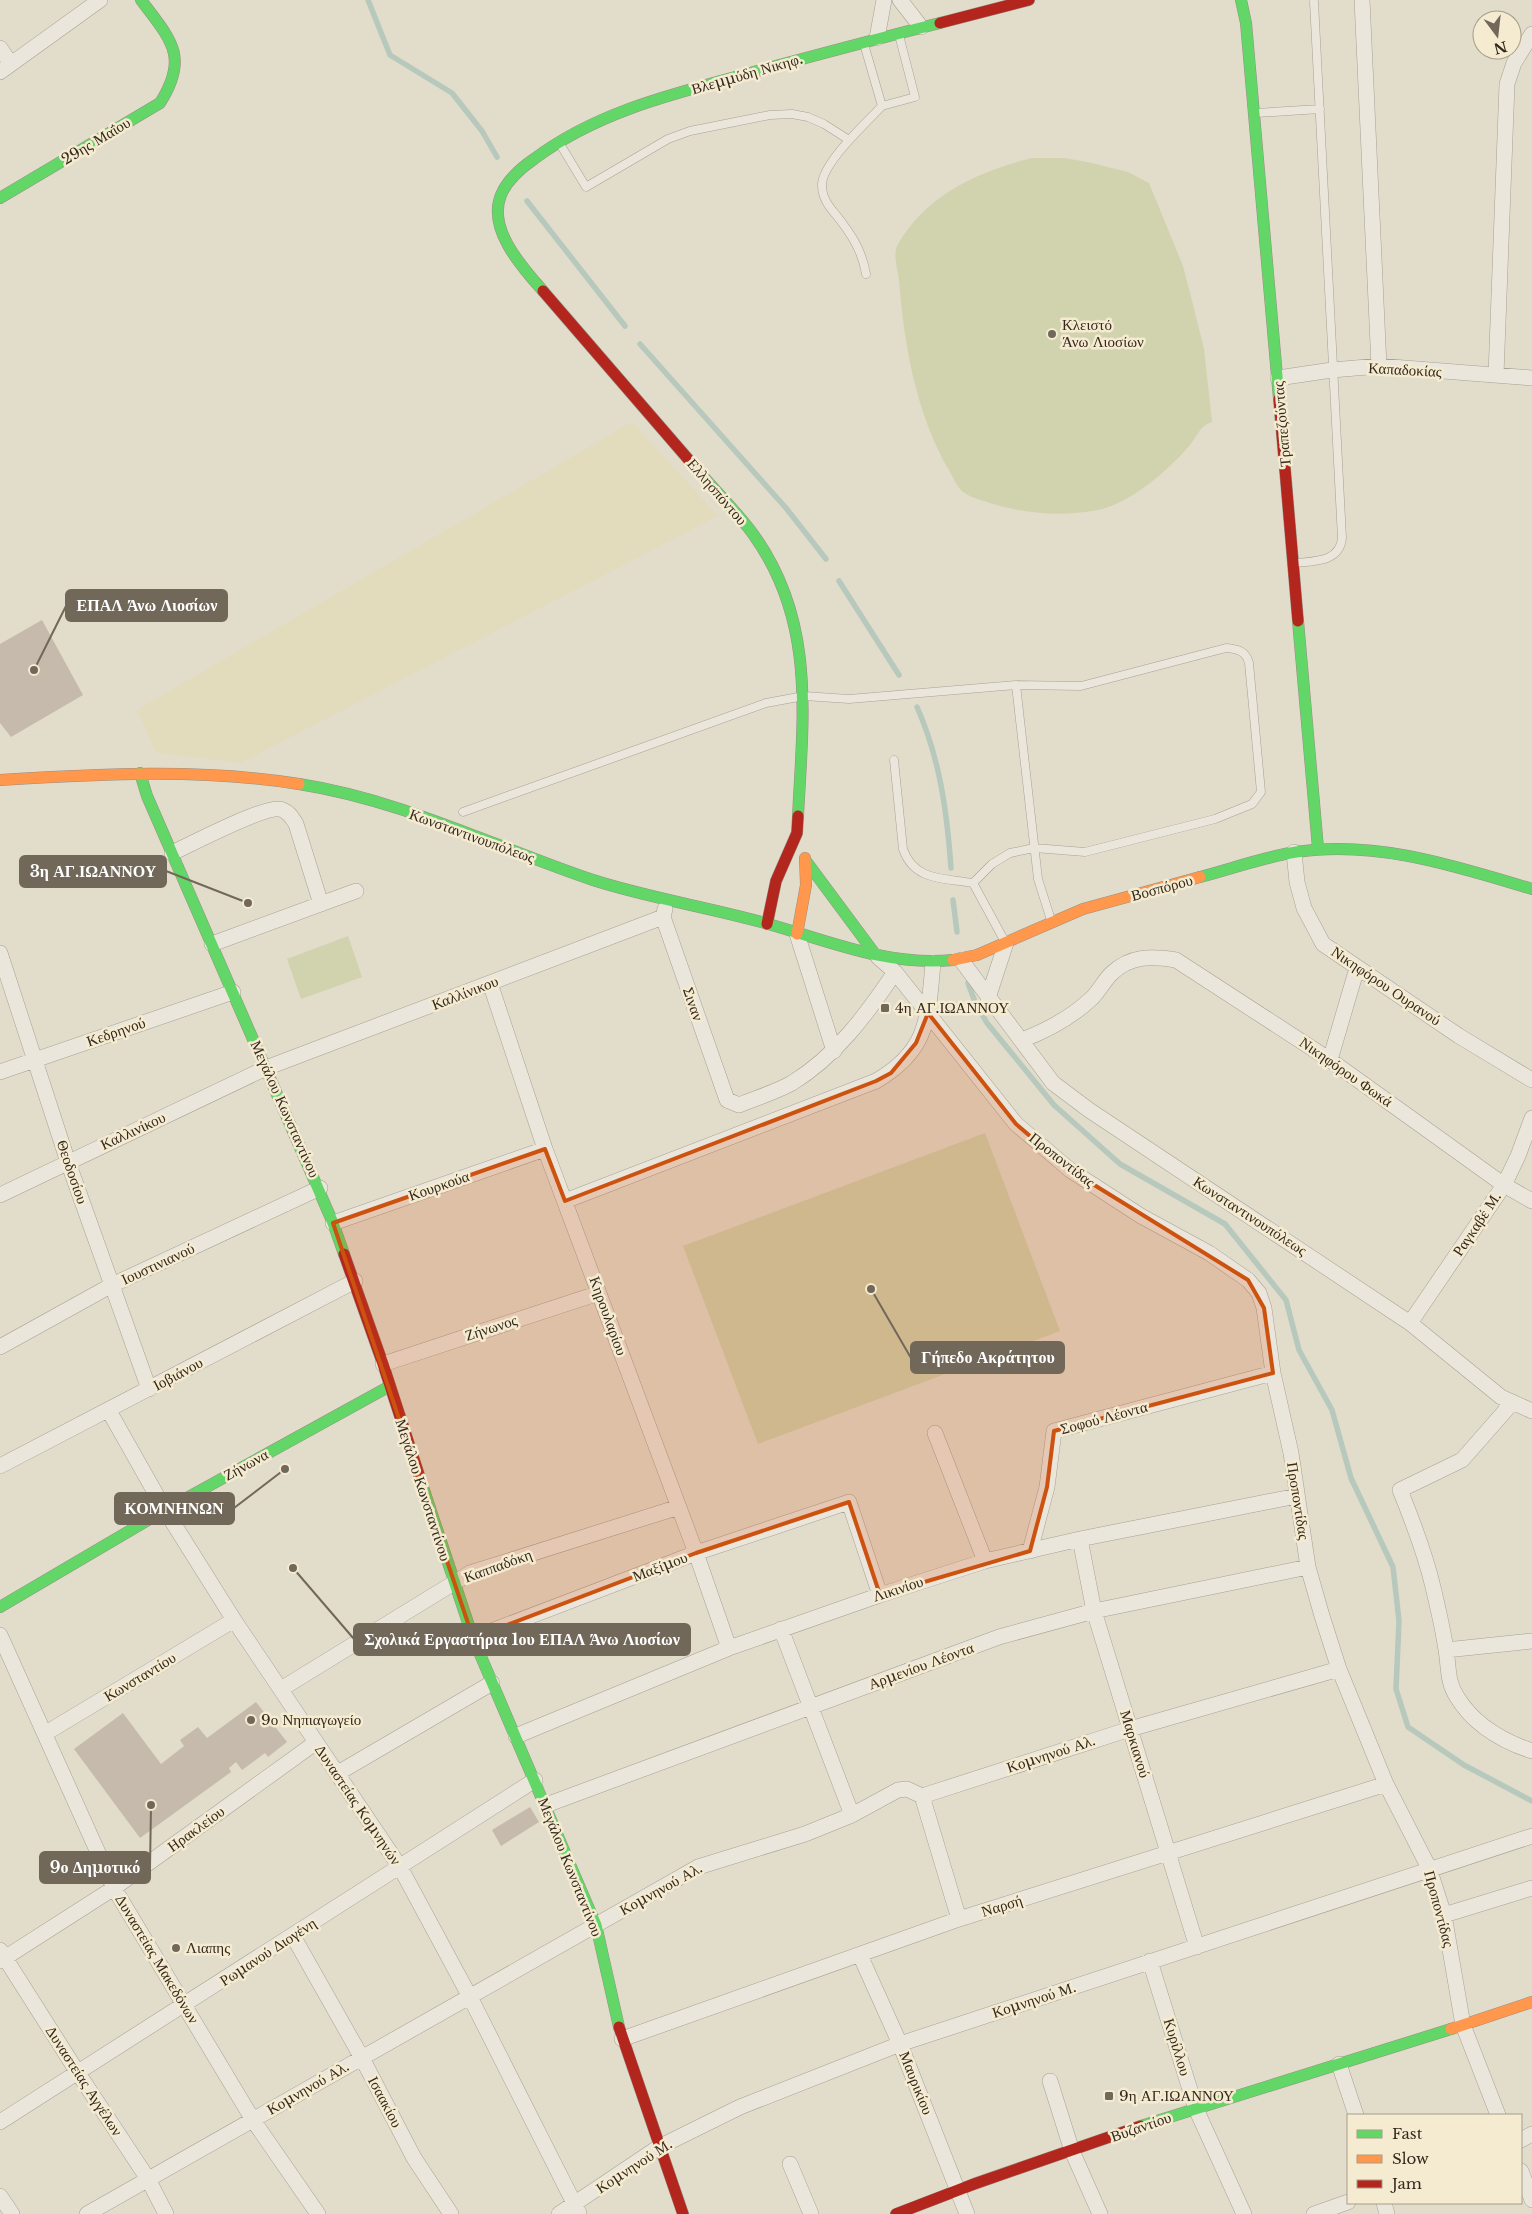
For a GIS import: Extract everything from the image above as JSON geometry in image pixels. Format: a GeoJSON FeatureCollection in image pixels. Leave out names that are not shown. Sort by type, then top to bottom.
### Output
{"type":"FeatureCollection","features":[{"type":"Feature","properties":{"kind":"street"},"geometry":{"type":"LineString","coordinates":[[0,48],[5,68],[100,0]]}},
{"type":"Feature","properties":{"kind":"street","name":"29ης Μαΐου"},"geometry":{"type":"LineString","coordinates":[[0,198],[160,103],[172,87],[177,71],[175,54],[170,41],[141,0]]}},
{"type":"Feature","properties":{"kind":"street"},"geometry":{"type":"LineString","coordinates":[[870,40],[884,0]]}},
{"type":"Feature","properties":{"kind":"street"},"geometry":{"type":"LineString","coordinates":[[900,0],[922,27]]}},
{"type":"Feature","properties":{"kind":"street","name":"Βλεμμύδη Νικηφ."},"geometry":{"type":"LineString","coordinates":[[498,205],[508,180],[525,164],[559,142],[636,106],[870,40],[1029,0]]}},
{"type":"Feature","properties":{"kind":"street","name":"Τραπεζούντας"},"geometry":{"type":"LineString","coordinates":[[1241,0],[1246,23],[1295,564],[1318,848]]}},
{"type":"Feature","properties":{"kind":"street"},"geometry":{"type":"LineString","coordinates":[[1362,0],[1379,366]]}},
{"type":"Feature","properties":{"kind":"street"},"geometry":{"type":"LineString","coordinates":[[1496,375],[1507,84],[1514,63],[1532,34]]}},
{"type":"Feature","properties":{"kind":"street","name":"Ελλησπόντου"},"geometry":{"type":"LineString","coordinates":[[498,205],[500,226],[508,244],[525,270],[753,534],[776,570],[791,609],[800,648],[804,696],[796,833],[776,881],[767,924]]}},
{"type":"Feature","properties":{"kind":"street","name":"Καπαδοκίας"},"geometry":{"type":"LineString","coordinates":[[1278,378],[1332,370],[1379,366],[1532,378]]}},
{"type":"Feature","properties":{"kind":"street","name":"Κωνσταντινουπόλεως"},"geometry":{"type":"LineString","coordinates":[[0,780],[140,773],[255,777],[366,798],[594,880],[767,924],[798,934]]}},
{"type":"Feature","properties":{"kind":"street","name":"Μεγάλου Κωνσταντίνου"},"geometry":{"type":"LineString","coordinates":[[140,773],[147,796],[320,1188],[355,1281],[453,1583],[473,1638],[596,1925],[622,2040],[684,2214]]}},
{"type":"Feature","properties":{"kind":"street"},"geometry":{"type":"LineString","coordinates":[[172,853],[262,811],[281,809],[290,815],[296,824],[320,904]]}},
{"type":"Feature","properties":{"kind":"street","name":"Ελλησπόντου"},"geometry":{"type":"LineString","coordinates":[[796,833],[806,861],[806,885],[798,934]]}},
{"type":"Feature","properties":{"kind":"street","name":"Βοσπόρου"},"geometry":{"type":"LineString","coordinates":[[798,934],[875,954],[932,963],[960,960],[1006,943],[1083,909],[1294,852],[1318,848],[1370,849],[1413,855],[1532,889]]}},
{"type":"Feature","properties":{"kind":"street","name":"Νικηφόρου Ουρανού"},"geometry":{"type":"LineString","coordinates":[[1294,852],[1297,882],[1304,908],[1323,944],[1459,1036],[1532,1080]]}},
{"type":"Feature","properties":{"kind":"street"},"geometry":{"type":"LineString","coordinates":[[806,861],[875,954]]}},
{"type":"Feature","properties":{"kind":"street"},"geometry":{"type":"LineString","coordinates":[[212,944],[356,891]]}},
{"type":"Feature","properties":{"kind":"street"},"geometry":{"type":"LineString","coordinates":[[663,918],[668,900]]}},
{"type":"Feature","properties":{"kind":"street","name":"Καλλίνικου"},"geometry":{"type":"LineString","coordinates":[[266,1068],[663,918]]}},
{"type":"Feature","properties":{"kind":"street","name":"Σιναν"},"geometry":{"type":"LineString","coordinates":[[663,918],[727,1100],[734,1105],[739,1105],[790,1084],[834,1051]]}},
{"type":"Feature","properties":{"kind":"street"},"geometry":{"type":"LineString","coordinates":[[798,934],[834,1051]]}},
{"type":"Feature","properties":{"kind":"street"},"geometry":{"type":"LineString","coordinates":[[988,998],[1006,943]]}},
{"type":"Feature","properties":{"kind":"street","name":"Θεοδοσίου"},"geometry":{"type":"LineString","coordinates":[[0,953],[68,1162],[149,1389]]}},
{"type":"Feature","properties":{"kind":"street","name":"Προποντίδας"},"geometry":{"type":"LineString","coordinates":[[875,954],[895,972],[1016,1124],[1070,1170],[1141,1216],[1209,1253],[1248,1280],[1258,1293],[1264,1308],[1273,1372],[1297,1496],[1308,1567],[1338,1669],[1386,1784],[1430,1868],[1444,1914],[1463,2025],[1498,2114]]}},
{"type":"Feature","properties":{"kind":"street","name":"Νικηφόρου Φωκά"},"geometry":{"type":"LineString","coordinates":[[1022,1040],[1050,1029],[1073,1013],[1093,997],[1112,973],[1122,965],[1137,959],[1153,956],[1176,960],[1196,971],[1330,1060],[1504,1185],[1532,1201]]}},
{"type":"Feature","properties":{"kind":"street","name":"Κωνσταντινουπόλεως"},"geometry":{"type":"LineString","coordinates":[[960,960],[1053,1083],[1089,1110],[1410,1323],[1487,1388],[1512,1403],[1532,1411]]}},
{"type":"Feature","properties":{"kind":"street"},"geometry":{"type":"LineString","coordinates":[[565,1202],[876,1081],[890,1072],[923,1034],[928,1013],[932,963]]}},
{"type":"Feature","properties":{"kind":"street"},"geometry":{"type":"LineString","coordinates":[[1330,1060],[1357,968]]}},
{"type":"Feature","properties":{"kind":"street"},"geometry":{"type":"LineString","coordinates":[[834,1051],[863,1017],[895,972]]}},
{"type":"Feature","properties":{"kind":"street","name":"Κηρουλαρίου"},"geometry":{"type":"LineString","coordinates":[[490,983],[545,1149],[696,1553],[729,1648]]}},
{"type":"Feature","properties":{"kind":"street","name":"Κεδρηνού"},"geometry":{"type":"LineString","coordinates":[[0,1072],[233,992]]}},
{"type":"Feature","properties":{"kind":"street","name":"Καλλινίκου"},"geometry":{"type":"LineString","coordinates":[[0,1195],[266,1068]]}},
{"type":"Feature","properties":{"kind":"street","name":"Ραγκαβέ Μ."},"geometry":{"type":"LineString","coordinates":[[1410,1323],[1504,1185],[1518,1156],[1532,1118]]}},
{"type":"Feature","properties":{"kind":"street","name":"Κουρκούα"},"geometry":{"type":"LineString","coordinates":[[333,1223],[545,1149]]}},
{"type":"Feature","properties":{"kind":"street","name":"Ιουστινιανού"},"geometry":{"type":"LineString","coordinates":[[0,1347],[112,1285],[320,1188]]}},
{"type":"Feature","properties":{"kind":"street","name":"Ιοβιάνου"},"geometry":{"type":"LineString","coordinates":[[0,1466],[109,1411],[355,1281]]}},
{"type":"Feature","properties":{"kind":"street","name":"Ζήνωνος"},"geometry":{"type":"LineString","coordinates":[[383,1364],[599,1293]]}},
{"type":"Feature","properties":{"kind":"street","name":"Σοφού Λέοντα"},"geometry":{"type":"LineString","coordinates":[[1030,1551],[1046,1487],[1054,1431],[1273,1372]]}},
{"type":"Feature","properties":{"kind":"street","name":"Ζήνωνα"},"geometry":{"type":"LineString","coordinates":[[0,1607],[165,1510],[390,1386]]}},
{"type":"Feature","properties":{"kind":"street"},"geometry":{"type":"LineString","coordinates":[[1512,1403],[1462,1460],[1400,1490],[1419,1538],[1432,1586],[1446,1650],[1449,1683],[1457,1698],[1477,1724],[1516,1746],[1532,1751]]}},
{"type":"Feature","properties":{"kind":"street","name":"Δυναστείας Κομνηνών"},"geometry":{"type":"LineString","coordinates":[[109,1411],[165,1510],[234,1620],[400,1867],[470,1997],[578,2209]]}},
{"type":"Feature","properties":{"kind":"street"},"geometry":{"type":"LineString","coordinates":[[935,1433],[985,1561]]}},
{"type":"Feature","properties":{"kind":"street","name":"Λικινίου"},"geometry":{"type":"LineString","coordinates":[[516,1736],[729,1648],[880,1595],[985,1561],[1080,1539],[1297,1496]]}},
{"type":"Feature","properties":{"kind":"street","name":"Μαξίμου"},"geometry":{"type":"LineString","coordinates":[[473,1638],[696,1553],[849,1502],[880,1595]]}},
{"type":"Feature","properties":{"kind":"street","name":"Καππαδόκη"},"geometry":{"type":"LineString","coordinates":[[281,1689],[453,1583],[478,1570],[679,1507]]}},
{"type":"Feature","properties":{"kind":"street","name":"Μαρκιανού"},"geometry":{"type":"LineString","coordinates":[[1080,1539],[1094,1611],[1197,1947]]}},
{"type":"Feature","properties":{"kind":"street","name":"Αρμενίου Λέοντα"},"geometry":{"type":"LineString","coordinates":[[546,1805],[1000,1637],[1094,1611],[1308,1567]]}},
{"type":"Feature","properties":{"kind":"street","name":"Κωνσταντίου"},"geometry":{"type":"LineString","coordinates":[[46,1733],[234,1620]]}},
{"type":"Feature","properties":{"kind":"street"},"geometry":{"type":"LineString","coordinates":[[781,1629],[852,1815]]}},
{"type":"Feature","properties":{"kind":"street","name":"Δυναστείας Μακεδόνων"},"geometry":{"type":"LineString","coordinates":[[0,1635],[46,1733],[114,1888],[253,2120],[318,2214]]}},
{"type":"Feature","properties":{"kind":"street"},"geometry":{"type":"LineString","coordinates":[[1446,1650],[1532,1641]]}},
{"type":"Feature","properties":{"kind":"street","name":"Κομνηνού Αλ."},"geometry":{"type":"LineString","coordinates":[[87,2214],[698,1867],[805,1834],[852,1815],[898,1790],[907,1789],[922,1796],[1130,1728],[1338,1669]]}},
{"type":"Feature","properties":{"kind":"street"},"geometry":{"type":"LineString","coordinates":[[338,1773],[492,1683]]}},
{"type":"Feature","properties":{"kind":"street","name":"Ηρακλείου"},"geometry":{"type":"LineString","coordinates":[[2,1956],[114,1888],[316,1743]]}},
{"type":"Feature","properties":{"kind":"street","name":"Ρωμανού Διογένη"},"geometry":{"type":"LineString","coordinates":[[0,2122],[535,1780]]}},
{"type":"Feature","properties":{"kind":"street","name":"Ναρσή"},"geometry":{"type":"LineString","coordinates":[[622,2040],[959,1919],[1170,1854],[1386,1784]]}},
{"type":"Feature","properties":{"kind":"street"},"geometry":{"type":"LineString","coordinates":[[922,1796],[959,1919]]}},
{"type":"Feature","properties":{"kind":"street","name":"Κομνηνού Μ."},"geometry":{"type":"LineString","coordinates":[[559,2214],[578,2209],[659,2147],[740,2107],[900,2044],[1532,1836]]}},
{"type":"Feature","properties":{"kind":"street"},"geometry":{"type":"LineString","coordinates":[[1444,1914],[1532,1888]]}},
{"type":"Feature","properties":{"kind":"street","name":"Ισαακίου"},"geometry":{"type":"LineString","coordinates":[[293,1936],[362,2058],[414,2158],[451,2214]]}},
{"type":"Feature","properties":{"kind":"street","name":"Μαυρικίου"},"geometry":{"type":"LineString","coordinates":[[860,1955],[900,2044],[967,2214]]}},
{"type":"Feature","properties":{"kind":"street","name":"Δυναστείας Αγγέλων"},"geometry":{"type":"LineString","coordinates":[[2,1956],[148,2178],[166,2214]]}},
{"type":"Feature","properties":{"kind":"street","name":"Κυρίλλου"},"geometry":{"type":"LineString","coordinates":[[1150,1961],[1196,2108],[1244,2214]]}},
{"type":"Feature","properties":{"kind":"street","name":"Βυζαντίου"},"geometry":{"type":"LineString","coordinates":[[896,2214],[958,2189],[1196,2108],[1532,2002]]}},
{"type":"Feature","properties":{"kind":"street"},"geometry":{"type":"LineString","coordinates":[[1339,2064],[1356,2114]]}},
{"type":"Feature","properties":{"kind":"street"},"geometry":{"type":"LineString","coordinates":[[1050,2081],[1072,2150],[1100,2214]]}},
{"type":"Feature","properties":{"kind":"street"},"geometry":{"type":"LineString","coordinates":[[790,2164],[811,2214]]}},
{"type":"Feature","properties":{"kind":"street"},"geometry":{"type":"LineString","coordinates":[[1522,2174],[1532,2200]]}},
{"type":"Feature","properties":{"kind":"street"},"geometry":{"type":"LineString","coordinates":[[0,2196],[12,2214]]}},
{"type":"Feature","properties":{"kind":"street"},"geometry":{"type":"LineString","coordinates":[[1314,2214],[1347,2202]]}},
{"type":"Feature","properties":{"kind":"lane"},"geometry":{"type":"LineString","coordinates":[[1295,564],[1331,557],[1336,554],[1341,544],[1314,2]]}},
{"type":"Feature","properties":{"kind":"lane"},"geometry":{"type":"LineString","coordinates":[[866,274],[862,256],[853,235],[830,208],[822,191],[824,175],[849,140],[882,106],[915,98],[898,33]]}},
{"type":"Feature","properties":{"kind":"lane"},"geometry":{"type":"LineString","coordinates":[[870,40],[882,106]]}},
{"type":"Feature","properties":{"kind":"lane"},"geometry":{"type":"LineString","coordinates":[[1254,113],[1320,109]]}},
{"type":"Feature","properties":{"kind":"lane"},"geometry":{"type":"LineString","coordinates":[[559,142],[586,187],[668,139],[690,131],[770,115],[792,114],[808,117],[824,124],[849,140]]}},
{"type":"Feature","properties":{"kind":"lane"},"geometry":{"type":"LineString","coordinates":[[463,812],[766,702],[804,696],[849,699],[1016,685],[1081,686],[1226,648],[1239,650],[1248,658],[1261,787],[1256,801],[1215,819],[1085,852],[1034,848],[1010,853],[992,864],[973,883]]}},
{"type":"Feature","properties":{"kind":"lane"},"geometry":{"type":"LineString","coordinates":[[1016,685],[1038,879],[1051,922]]}},
{"type":"Feature","properties":{"kind":"lane"},"geometry":{"type":"LineString","coordinates":[[894,760],[903,849],[907,860],[920,873],[973,883]]}},
{"type":"Feature","properties":{"kind":"lane"},"geometry":{"type":"LineString","coordinates":[[973,883],[1006,943]]}},
{"type":"Feature","properties":{"kind":"highlighted area"},"geometry":{"type":"Polygon","coordinates":[[[928,1013],[1016,1124],[1070,1170],[1248,1280],[1264,1308],[1273,1373],[1054,1431],[1047,1487],[1030,1551],[880,1595],[849,1502],[696,1553],[473,1638],[333,1223],[545,1149],[565,1201],[876,1081],[891,1073],[916,1043],[928,1013]]]}},
{"type":"Feature","properties":{"kind":"shaded area"},"geometry":{"type":"Polygon","coordinates":[[[632,422],[718,516],[240,763],[156,752],[137,710],[632,422]]]}},
{"type":"Feature","properties":{"kind":"green space","name":"Κλειστό Άνω Λιοσίων"},"geometry":{"type":"Polygon","coordinates":[[[1032,158],[1064,158],[1087,162],[1128,172],[1149,183],[1183,266],[1204,349],[1212,422],[1204,426],[1181,455],[1148,485],[1110,507],[1098,510],[1056,514],[1030,512],[990,503],[972,497],[962,491],[938,450],[928,427],[908,354],[896,258],[897,246],[922,213],[938,199],[973,178],[1012,163],[1032,158]]]}},
{"type":"Feature","properties":{"kind":"green space"},"geometry":{"type":"Polygon","coordinates":[[[348,936],[362,977],[301,999],[287,959],[348,936]]]}},
{"type":"Feature","properties":{"kind":"green space"},"geometry":{"type":"Polygon","coordinates":[[[985,1133],[1060,1331],[758,1444],[683,1246],[985,1133]]]}},
{"type":"Feature","properties":{"kind":"building"},"geometry":{"type":"Polygon","coordinates":[[[42,620],[83,695],[11,737],[0,723],[0,644],[42,620]]]}},
{"type":"Feature","properties":{"kind":"building"},"geometry":{"type":"Polygon","coordinates":[[[256,1702],[287,1742],[268,1757],[265,1753],[242,1770],[236,1762],[229,1768],[231,1772],[140,1838],[74,1749],[123,1713],[161,1764],[184,1746],[180,1740],[198,1727],[207,1738],[256,1702]]]}},
{"type":"Feature","properties":{"kind":"building"},"geometry":{"type":"Polygon","coordinates":[[[530,1807],[539,1822],[501,1846],[492,1830],[530,1807]]]}},
{"type":"Feature","properties":{"kind":"waterway"},"geometry":{"type":"LineString","coordinates":[[368,0],[390,55],[452,93],[482,131],[497,157]]}},
{"type":"Feature","properties":{"kind":"waterway"},"geometry":{"type":"LineString","coordinates":[[527,201],[625,326]]}},
{"type":"Feature","properties":{"kind":"waterway"},"geometry":{"type":"LineString","coordinates":[[640,344],[786,508],[826,559]]}},
{"type":"Feature","properties":{"kind":"waterway"},"geometry":{"type":"LineString","coordinates":[[839,581],[899,675]]}},
{"type":"Feature","properties":{"kind":"waterway"},"geometry":{"type":"LineString","coordinates":[[917,707],[937,766],[945,806],[951,868]]}},
{"type":"Feature","properties":{"kind":"waterway"},"geometry":{"type":"LineString","coordinates":[[953,900],[957,932]]}},
{"type":"Feature","properties":{"kind":"waterway"},"geometry":{"type":"LineString","coordinates":[[968,983],[975,1002],[987,1023],[1054,1105],[1120,1164],[1225,1224],[1286,1300],[1299,1350],[1332,1410],[1351,1478],[1393,1567],[1399,1621],[1396,1689],[1408,1727],[1464,1765],[1532,1801]]}},
{"type":"Feature","properties":{"kind":"traffic: fast"},"geometry":{"type":"LineString","coordinates":[[0,198],[160,103],[174,73],[175,60],[173,48],[168,37],[141,0]]}},
{"type":"Feature","properties":{"kind":"traffic: fast"},"geometry":{"type":"LineString","coordinates":[[1241,0],[1246,23],[1279,399]]}},
{"type":"Feature","properties":{"kind":"traffic: fast"},"geometry":{"type":"LineString","coordinates":[[543,291],[509,247],[499,221],[498,208],[501,195],[507,184],[524,166],[534,159],[561,141],[589,126],[648,102],[940,23]]}},
{"type":"Feature","properties":{"kind":"traffic: fast"},"geometry":{"type":"LineString","coordinates":[[701,474],[753,534],[773,567],[787,601],[796,635],[801,670],[803,706],[798,816]]}},
{"type":"Feature","properties":{"kind":"traffic: fast"},"geometry":{"type":"LineString","coordinates":[[1298,621],[1318,848]]}},
{"type":"Feature","properties":{"kind":"traffic: fast"},"geometry":{"type":"LineString","coordinates":[[140,773],[147,796],[333,1223],[344,1254]]}},
{"type":"Feature","properties":{"kind":"traffic: fast"},"geometry":{"type":"LineString","coordinates":[[299,784],[375,801],[448,826],[556,867],[614,886],[744,917],[857,951],[905,960],[953,960]]}},
{"type":"Feature","properties":{"kind":"traffic: fast"},"geometry":{"type":"LineString","coordinates":[[1200,877],[1284,854],[1326,849],[1356,849],[1415,857],[1532,889]]}},
{"type":"Feature","properties":{"kind":"traffic: fast"},"geometry":{"type":"LineString","coordinates":[[806,861],[875,954]]}},
{"type":"Feature","properties":{"kind":"traffic: fast"},"geometry":{"type":"LineString","coordinates":[[0,1607],[165,1510],[390,1386]]}},
{"type":"Feature","properties":{"kind":"traffic: fast"},"geometry":{"type":"LineString","coordinates":[[421,1481],[473,1638],[596,1925],[619,2027]]}},
{"type":"Feature","properties":{"kind":"traffic: fast"},"geometry":{"type":"LineString","coordinates":[[1141,2126],[1451,2029]]}},
{"type":"Feature","properties":{"kind":"traffic: slow"},"geometry":{"type":"LineString","coordinates":[[0,780],[112,774],[187,774],[262,779],[299,784]]}},
{"type":"Feature","properties":{"kind":"traffic: slow"},"geometry":{"type":"LineString","coordinates":[[797,934],[806,885],[805,858]]}},
{"type":"Feature","properties":{"kind":"traffic: slow"},"geometry":{"type":"LineString","coordinates":[[953,960],[977,955],[1083,909],[1200,877]]}},
{"type":"Feature","properties":{"kind":"traffic: slow"},"geometry":{"type":"LineString","coordinates":[[1451,2029],[1532,2002]]}},
{"type":"Feature","properties":{"kind":"traffic: jam"},"geometry":{"type":"LineString","coordinates":[[940,23],[1029,0]]}},
{"type":"Feature","properties":{"kind":"traffic: jam"},"geometry":{"type":"LineString","coordinates":[[543,291],[701,474]]}},
{"type":"Feature","properties":{"kind":"traffic: jam"},"geometry":{"type":"LineString","coordinates":[[1279,399],[1298,621]]}},
{"type":"Feature","properties":{"kind":"traffic: jam"},"geometry":{"type":"LineString","coordinates":[[767,924],[776,881],[797,833],[798,816]]}},
{"type":"Feature","properties":{"kind":"traffic: jam"},"geometry":{"type":"LineString","coordinates":[[344,1254],[383,1364],[421,1481]]}},
{"type":"Feature","properties":{"kind":"traffic: jam"},"geometry":{"type":"LineString","coordinates":[[619,2027],[683,2214]]}},
{"type":"Feature","properties":{"kind":"traffic: jam"},"geometry":{"type":"LineString","coordinates":[[896,2214],[974,2184],[1141,2126]]}},
{"type":"Feature","properties":{"kind":"place","name":"Κλειστό Άνω Λιοσίων"},"geometry":{"type":"Point","coordinates":[1052,334]}},
{"type":"Feature","properties":{"kind":"place","name":"ΕΠΑΛ Άνω Λιοσίων"},"geometry":{"type":"Point","coordinates":[34,670]}},
{"type":"Feature","properties":{"kind":"place","name":"3η ΑΓ.ΙΩΑΝΝΟΥ"},"geometry":{"type":"Point","coordinates":[248,903]}},
{"type":"Feature","properties":{"kind":"place","name":"4η ΑΓ.ΙΩΑΝΝΟΥ"},"geometry":{"type":"Point","coordinates":[885,1008]}},
{"type":"Feature","properties":{"kind":"place","name":"Γήπεδο Ακράτητου"},"geometry":{"type":"Point","coordinates":[871,1289]}},
{"type":"Feature","properties":{"kind":"place","name":"ΚΟΜΝΗΝΩΝ"},"geometry":{"type":"Point","coordinates":[285,1469]}},
{"type":"Feature","properties":{"kind":"place","name":"Σχολικά Εργαστήρια 1ου ΕΠΑΛ Άνω Λιοσίων"},"geometry":{"type":"Point","coordinates":[293,1568]}},
{"type":"Feature","properties":{"kind":"place","name":"9ο Νηπιαγωγείο"},"geometry":{"type":"Point","coordinates":[251,1720]}},
{"type":"Feature","properties":{"kind":"place","name":"9ο Δημοτικό"},"geometry":{"type":"Point","coordinates":[151,1805]}},
{"type":"Feature","properties":{"kind":"place","name":"Λιαπης"},"geometry":{"type":"Point","coordinates":[176,1948]}},
{"type":"Feature","properties":{"kind":"place","name":"9η ΑΓ.ΙΩΑΝΝΟΥ"},"geometry":{"type":"Point","coordinates":[1109,2096]}}]}
